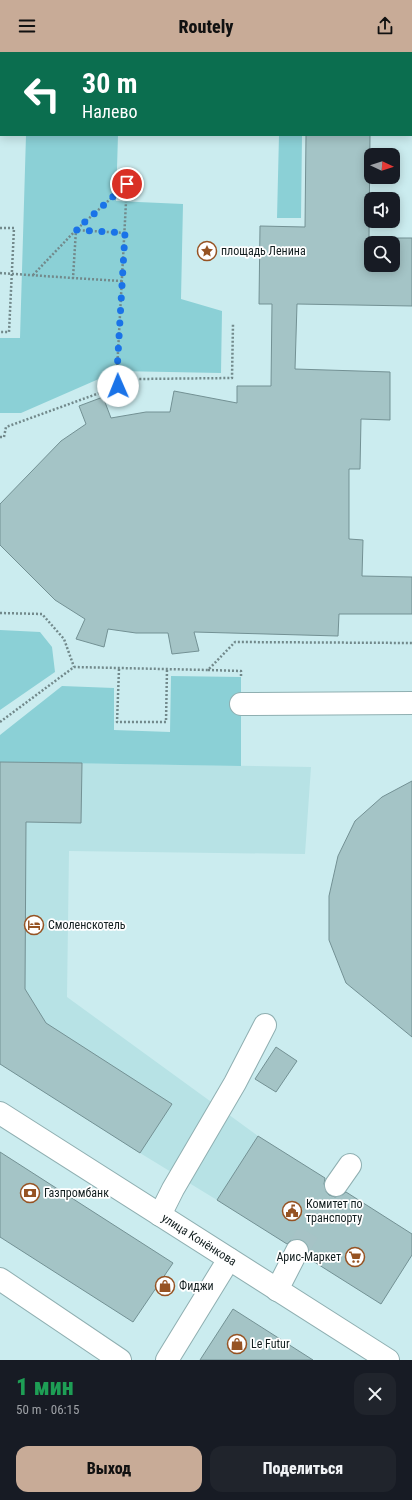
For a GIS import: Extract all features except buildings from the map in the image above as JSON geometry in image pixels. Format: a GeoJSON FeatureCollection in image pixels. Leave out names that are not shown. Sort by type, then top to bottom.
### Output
{"type":"FeatureCollection","features":[{"type":"Feature","properties":{"kind":"street"},"geometry":{"type":"LineString","coordinates":[[241,704],[412,703]]}},
{"type":"Feature","properties":{"kind":"street"},"geometry":{"type":"LineString","coordinates":[[160,1215],[173,1189],[235,1083],[265,1025]]}},
{"type":"Feature","properties":{"kind":"street","name":"улица Конёнкова"},"geometry":{"type":"LineString","coordinates":[[5,1117],[388,1360]]}},
{"type":"Feature","properties":{"kind":"street"},"geometry":{"type":"LineString","coordinates":[[336,1185],[350,1165]]}},
{"type":"Feature","properties":{"kind":"street"},"geometry":{"type":"LineString","coordinates":[[277,1290],[297,1251]]}},
{"type":"Feature","properties":{"kind":"street"},"geometry":{"type":"LineString","coordinates":[[167,1360],[229,1260]]}},
{"type":"Feature","properties":{"kind":"street"},"geometry":{"type":"LineString","coordinates":[[0,1279],[120,1360]]}},
{"type":"Feature","properties":{"kind":"path"},"geometry":{"type":"LineString","coordinates":[[33,275],[76,230],[127,184]]}},
{"type":"Feature","properties":{"kind":"path"},"geometry":{"type":"LineString","coordinates":[[118,386],[117,372],[126,202]]}},
{"type":"Feature","properties":{"kind":"path"},"geometry":{"type":"LineString","coordinates":[[0,228],[14,228],[9,332],[0,332]]}},
{"type":"Feature","properties":{"kind":"path"},"geometry":{"type":"LineString","coordinates":[[76,230],[125,233]]}},
{"type":"Feature","properties":{"kind":"path"},"geometry":{"type":"LineString","coordinates":[[73,278],[76,230]]}},
{"type":"Feature","properties":{"kind":"path"},"geometry":{"type":"LineString","coordinates":[[0,273],[122,281]]}},
{"type":"Feature","properties":{"kind":"path"},"geometry":{"type":"LineString","coordinates":[[0,437],[4,437],[6,427],[138,379],[232,378],[233,324]]}},
{"type":"Feature","properties":{"kind":"path"},"geometry":{"type":"LineString","coordinates":[[0,613],[42,614],[64,639],[74,667]]}},
{"type":"Feature","properties":{"kind":"path"},"geometry":{"type":"LineString","coordinates":[[0,722],[74,667],[208,670],[235,642],[412,643]]}},
{"type":"Feature","properties":{"kind":"path"},"geometry":{"type":"LineString","coordinates":[[119,669],[117,722],[166,722],[167,669]]}},
{"type":"Feature","properties":{"kind":"shaded area"},"geometry":{"type":"Polygon","coordinates":[[[26,136],[118,136],[116,201],[183,204],[181,299],[222,311],[221,373],[117,371],[21,413],[0,413],[0,338],[20,338],[26,136]]]}},
{"type":"Feature","properties":{"kind":"shaded area"},"geometry":{"type":"Polygon","coordinates":[[[279,136],[302,136],[301,218],[277,218],[279,136]]]}},
{"type":"Feature","properties":{"kind":"shaded area"},"geometry":{"type":"Polygon","coordinates":[[[0,630],[40,632],[52,647],[55,672],[0,710],[0,630]]]}},
{"type":"Feature","properties":{"kind":"shaded area"},"geometry":{"type":"Polygon","coordinates":[[[171,676],[241,677],[241,766],[0,762],[0,735],[62,686],[114,688],[114,730],[170,732],[171,676]]]}},
{"type":"Feature","properties":{"kind":"shaded area","name":"Смоленскотель"},"geometry":{"type":"Polygon","coordinates":[[[0,762],[311,767],[305,854],[69,851],[67,997],[258,1136],[217,1200],[0,1064],[0,762]]]}},
{"type":"Feature","properties":{"kind":"tunnel"},"geometry":{"type":"LineString","coordinates":[[297,1251],[336,1185]]}},
{"type":"Feature","properties":{"kind":"place","name":"площадь Ленина"},"geometry":{"type":"Point","coordinates":[207,251]}},
{"type":"Feature","properties":{"kind":"place","name":"Смоленскотель"},"geometry":{"type":"Point","coordinates":[34,925]}},
{"type":"Feature","properties":{"kind":"place","name":"Газпромбанк"},"geometry":{"type":"Point","coordinates":[30,1193]}},
{"type":"Feature","properties":{"kind":"place","name":"Комитет по транспорту"},"geometry":{"type":"Point","coordinates":[292,1211]}},
{"type":"Feature","properties":{"kind":"place","name":"Арис-Маркет"},"geometry":{"type":"Point","coordinates":[355,1257]}},
{"type":"Feature","properties":{"kind":"place","name":"Фиджи"},"geometry":{"type":"Point","coordinates":[165,1286]}},
{"type":"Feature","properties":{"kind":"place","name":"Le Futur"},"geometry":{"type":"Point","coordinates":[237,1344]}},
{"type":"Feature","properties":{"kind":"route"},"geometry":{"type":"LineString","coordinates":[[118,386],[117,372],[125,233],[76,230],[127,184]]}}]}
